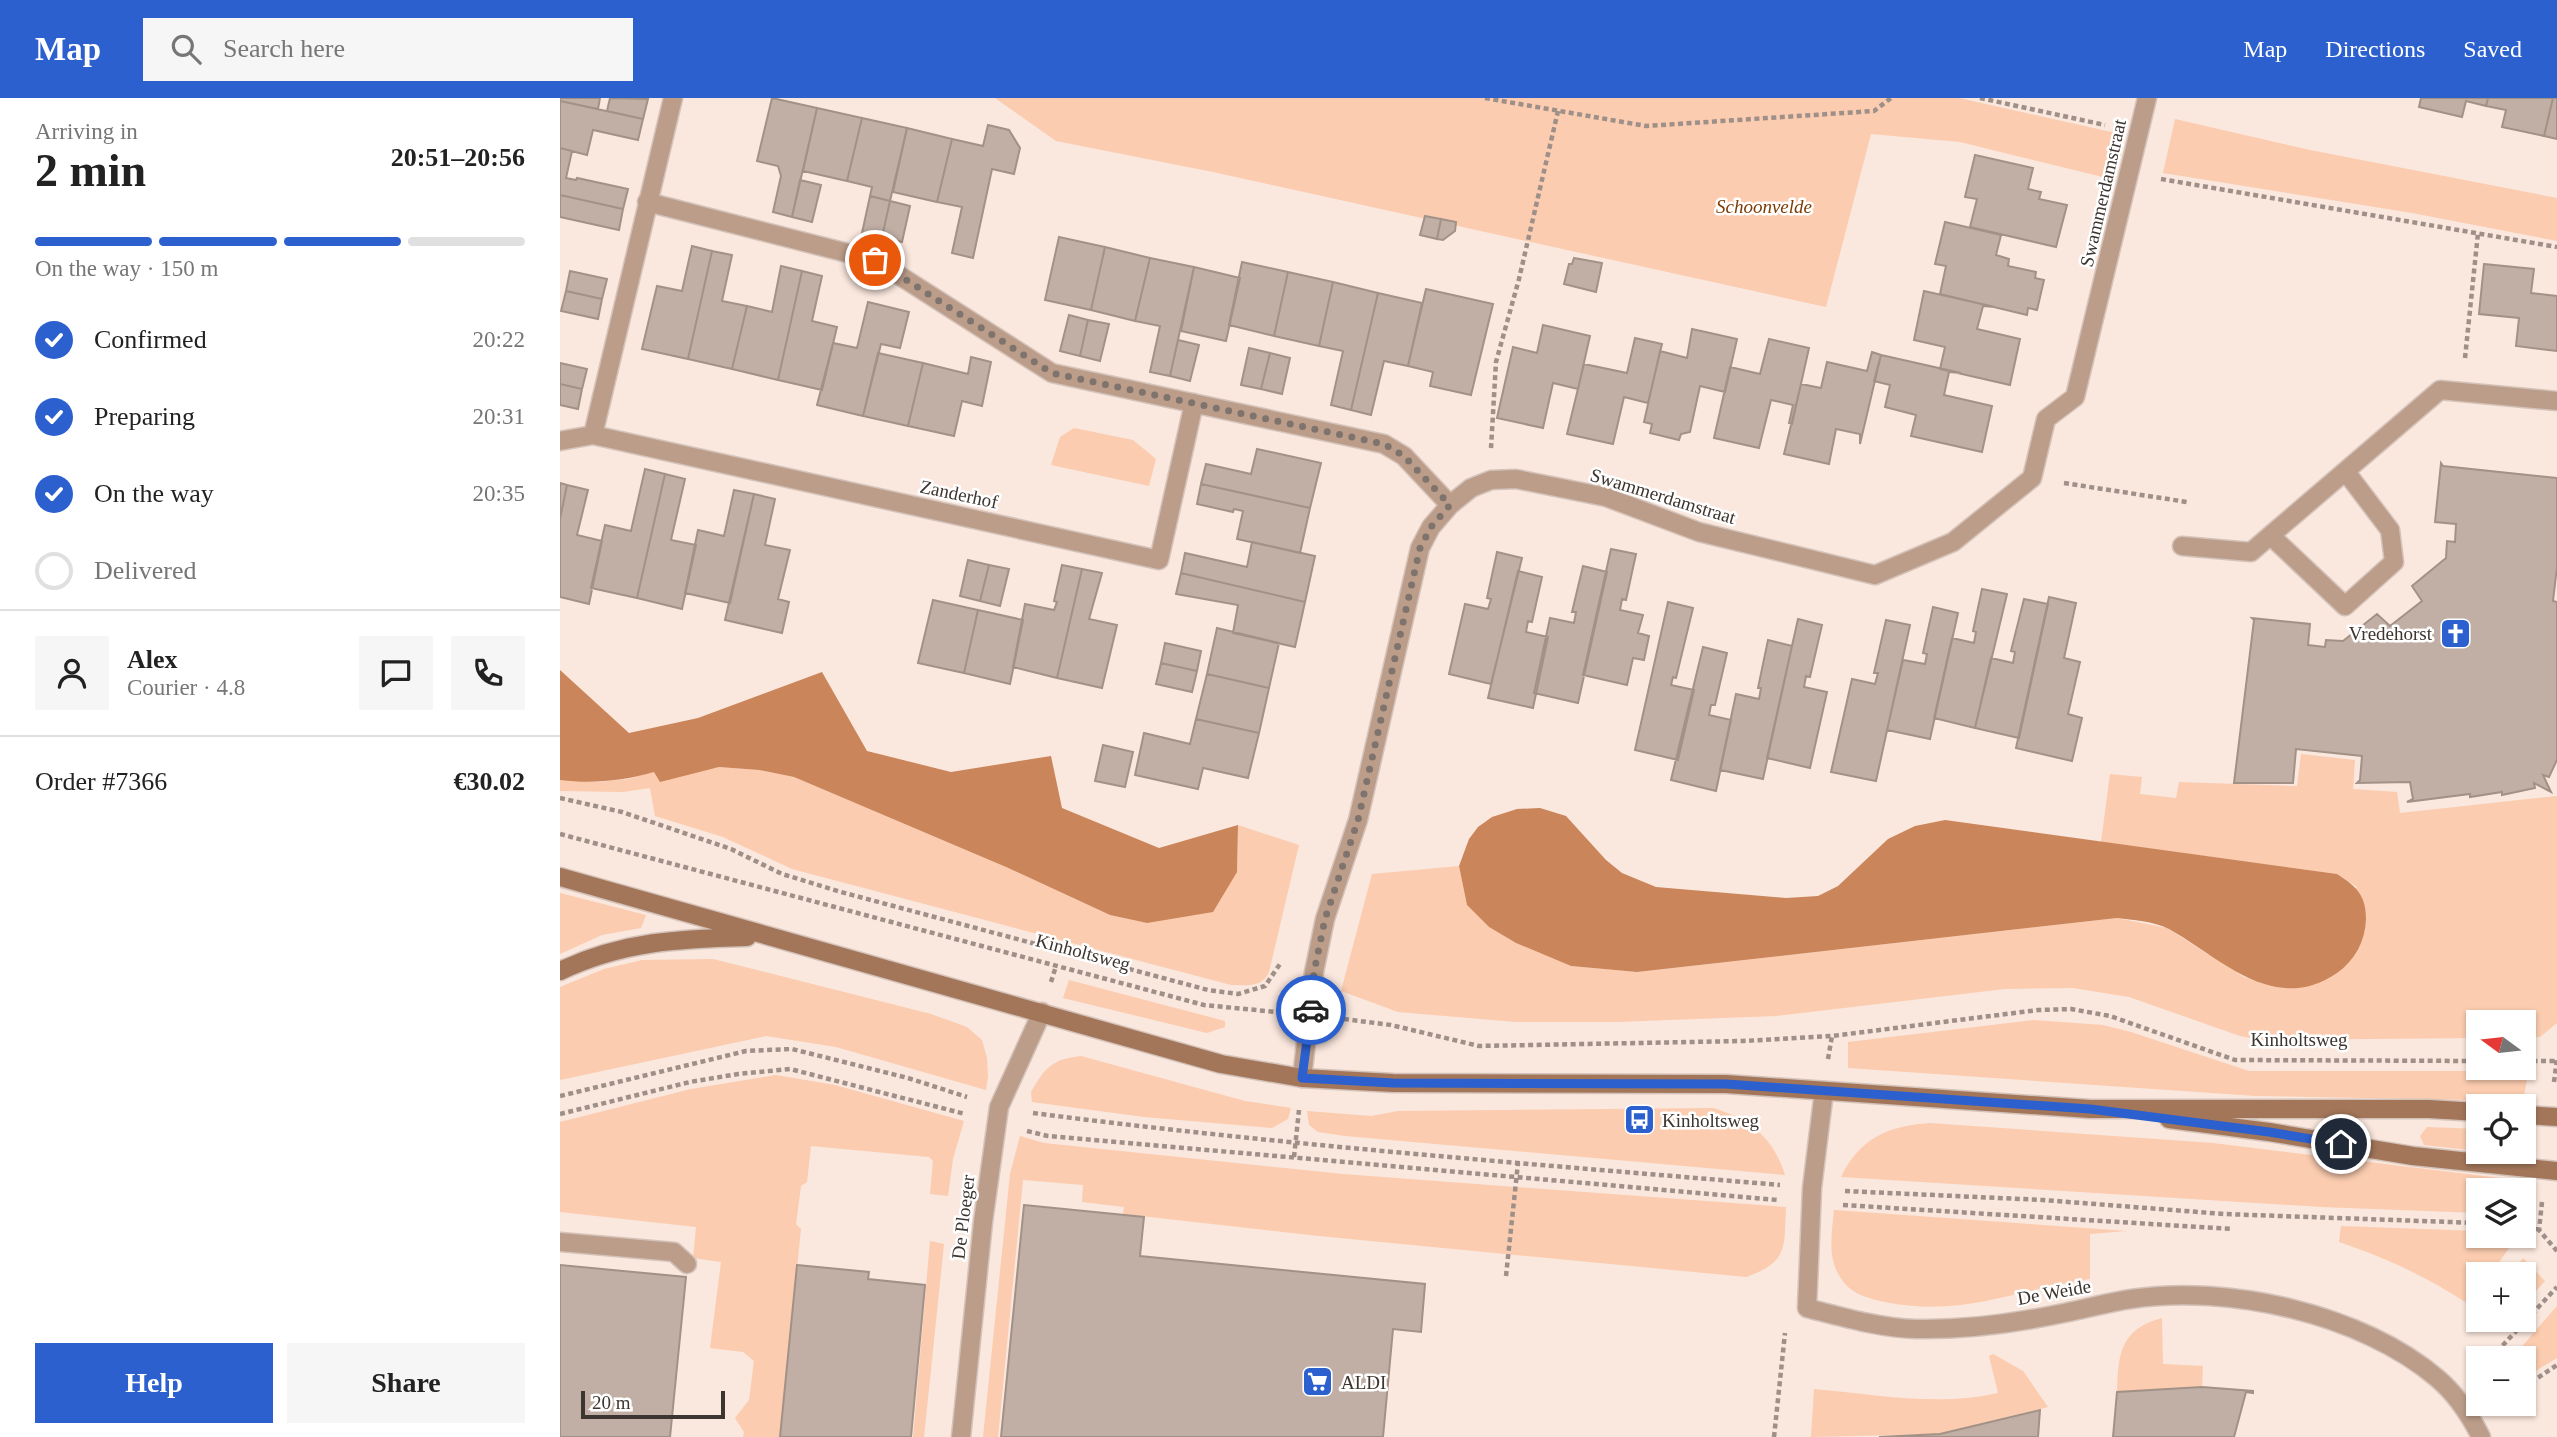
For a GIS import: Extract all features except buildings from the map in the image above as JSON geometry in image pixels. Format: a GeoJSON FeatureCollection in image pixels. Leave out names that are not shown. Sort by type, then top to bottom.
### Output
{"type":"FeatureCollection","features":[{"type":"Feature","properties":{"kind":"street"},"geometry":{"type":"LineString","coordinates":[[593,435],[673,98]]}},
{"type":"Feature","properties":{"kind":"street","name":"Swammerdamstraat"},"geometry":{"type":"LineString","coordinates":[[1302,1078],[1314,972],[1325,919],[1358,820],[1420,548],[1431,527],[1450,505],[1471,488],[1491,480],[1516,479],[1606,497],[1699,532],[1875,575],[1953,542],[2032,478],[2046,419],[2075,397],[2147,98]]}},
{"type":"Feature","properties":{"kind":"street"},"geometry":{"type":"LineString","coordinates":[[647,202],[875,260],[1052,373],[1384,444],[1404,456],[1450,505]]}},
{"type":"Feature","properties":{"kind":"street"},"geometry":{"type":"LineString","coordinates":[[2182,546],[2251,552],[2440,390],[2557,401]]}},
{"type":"Feature","properties":{"kind":"street","name":"Zanderhof"},"geometry":{"type":"LineString","coordinates":[[560,441],[593,435],[1159,560],[1194,403]]}},
{"type":"Feature","properties":{"kind":"street"},"geometry":{"type":"LineString","coordinates":[[2270,536],[2344,606],[2394,562],[2390,530],[2346,472]]}},
{"type":"Feature","properties":{"kind":"street"},"geometry":{"type":"LineString","coordinates":[[560,877],[660,903],[763,936],[1221,1064],[1302,1078],[1393,1083],[1726,1084],[2090,1109],[2269,1132],[2413,1157],[2557,1171]]}},
{"type":"Feature","properties":{"kind":"street"},"geometry":{"type":"LineString","coordinates":[[560,971],[589,957],[628,946],[672,939],[763,936]]}},
{"type":"Feature","properties":{"kind":"street","name":"De Ploeger"},"geometry":{"type":"LineString","coordinates":[[961,1437],[982,1222],[998,1116],[1042,1012]]}},
{"type":"Feature","properties":{"kind":"street","name":"De Weide"},"geometry":{"type":"LineString","coordinates":[[1824,1091],[1812,1196],[1807,1308],[1859,1321],[1914,1329],[1994,1324],[2063,1314],[2132,1299],[2172,1296],[2228,1299],[2291,1308],[2341,1325],[2408,1357],[2437,1377],[2455,1395],[2481,1437]]}},
{"type":"Feature","properties":{"kind":"street"},"geometry":{"type":"LineString","coordinates":[[2090,1109],[2466,1111]]}},
{"type":"Feature","properties":{"kind":"street"},"geometry":{"type":"LineString","coordinates":[[2536,1116],[2557,1117]]}},
{"type":"Feature","properties":{"kind":"street"},"geometry":{"type":"LineString","coordinates":[[560,1242],[674,1252],[687,1264]]}},
{"type":"Feature","properties":{"kind":"path"},"geometry":{"type":"LineString","coordinates":[[1485,98],[1646,126],[1874,111],[1891,98]]}},
{"type":"Feature","properties":{"kind":"path"},"geometry":{"type":"LineString","coordinates":[[1980,98],[2139,132]]}},
{"type":"Feature","properties":{"kind":"path"},"geometry":{"type":"LineString","coordinates":[[1491,454],[1496,362],[1519,279],[1558,111]]}},
{"type":"Feature","properties":{"kind":"path"},"geometry":{"type":"LineString","coordinates":[[2130,172],[2557,247]]}},
{"type":"Feature","properties":{"kind":"path"},"geometry":{"type":"LineString","coordinates":[[2461,392],[2478,233]]}},
{"type":"Feature","properties":{"kind":"path"},"geometry":{"type":"LineString","coordinates":[[2032,478],[2187,502]]}},
{"type":"Feature","properties":{"kind":"path"},"geometry":{"type":"LineString","coordinates":[[560,797],[622,812],[731,849],[782,874],[841,892],[1208,990],[1238,994],[1265,986],[1280,964],[1283,952]]}},
{"type":"Feature","properties":{"kind":"path","name":"Kinholtsweg"},"geometry":{"type":"LineString","coordinates":[[560,834],[1204,1006],[1391,1025],[1479,1046],[1742,1041],[1832,1036],[2025,1011],[2071,1009],[2110,1016],[2235,1060],[2466,1060]]}},
{"type":"Feature","properties":{"kind":"path"},"geometry":{"type":"LineString","coordinates":[[560,1096],[746,1051],[792,1049],[908,1078],[1048,1136],[1517,1176],[2232,1229]]}},
{"type":"Feature","properties":{"kind":"path"},"geometry":{"type":"LineString","coordinates":[[2536,1061],[2556,1060]]}},
{"type":"Feature","properties":{"kind":"path"},"geometry":{"type":"LineString","coordinates":[[560,1114],[690,1082],[738,1073],[790,1069],[998,1116],[1518,1163],[1812,1196],[2043,1200],[2224,1214],[2466,1223]]}},
{"type":"Feature","properties":{"kind":"path"},"geometry":{"type":"LineString","coordinates":[[1294,1157],[1295,1142]]}},
{"type":"Feature","properties":{"kind":"path"},"geometry":{"type":"LineString","coordinates":[[1506,1276],[1518,1163]]}},
{"type":"Feature","properties":{"kind":"path"},"geometry":{"type":"LineString","coordinates":[[2536,1229],[2557,1251]]}},
{"type":"Feature","properties":{"kind":"path"},"geometry":{"type":"LineString","coordinates":[[2502,1346],[2557,1287]]}},
{"type":"Feature","properties":{"kind":"path"},"geometry":{"type":"LineString","coordinates":[[1774,1437],[1785,1331]]}},
{"type":"Feature","properties":{"kind":"path"},"geometry":{"type":"LineString","coordinates":[[2536,1379],[2557,1365]]}},
{"type":"Feature","properties":{"kind":"green space","name":"Schoonvelde"},"geometry":{"type":"Polygon","coordinates":[[[995,98],[1959,98],[2125,135],[2115,180],[1960,142],[1871,134],[1826,307],[1213,172],[1056,141],[995,98]]]}},
{"type":"Feature","properties":{"kind":"green space"},"geometry":{"type":"Polygon","coordinates":[[[2175,119],[2310,150],[2557,198],[2557,241],[2412,213],[2163,173],[2175,119]]]}},
{"type":"Feature","properties":{"kind":"green space"},"geometry":{"type":"Polygon","coordinates":[[[1074,428],[1133,440],[1156,459],[1149,486],[1051,465],[1060,437],[1074,428]]]}},
{"type":"Feature","properties":{"kind":"green space"},"geometry":{"type":"Polygon","coordinates":[[[2301,754],[2355,760],[2353,789],[2397,792],[2400,813],[2557,796],[2557,1023],[2536,1037],[2536,1010],[2466,1010],[2466,1038],[2262,1040],[2240,1036],[2129,997],[2073,988],[2005,989],[1776,1016],[1617,1022],[1516,1022],[1398,1012],[1341,991],[1372,874],[1459,866],[1467,905],[1489,927],[1516,943],[1571,966],[1637,972],[2117,918],[2167,928],[2244,977],[2273,987],[2357,887],[2337,874],[2101,842],[2110,774],[2142,777],[2140,794],[2176,798],[2179,782],[2297,786],[2301,754]]]}},
{"type":"Feature","properties":{"kind":"green space"},"geometry":{"type":"Polygon","coordinates":[[[719,767],[759,770],[794,777],[1006,867],[1110,915],[1147,923],[1237,872],[1238,825],[1299,845],[1269,972],[1258,983],[1231,985],[792,869],[723,837],[655,816],[650,788],[623,792],[560,791],[560,780],[599,782],[629,779],[654,771],[691,772],[719,767]]]}},
{"type":"Feature","properties":{"kind":"green space"},"geometry":{"type":"Polygon","coordinates":[[[560,893],[646,915],[641,928],[602,935],[560,954],[560,893]]]}},
{"type":"Feature","properties":{"kind":"green space"},"geometry":{"type":"Polygon","coordinates":[[[713,959],[931,1014],[967,1027],[982,1040],[987,1058],[986,1090],[836,1047],[766,1036],[560,1080],[560,987],[604,969],[642,960],[713,959]]]}},
{"type":"Feature","properties":{"kind":"green space"},"geometry":{"type":"Polygon","coordinates":[[[1069,980],[1225,1021],[1225,1027],[1207,1033],[1063,998],[1069,980]]]}},
{"type":"Feature","properties":{"kind":"green space"},"geometry":{"type":"Polygon","coordinates":[[[2034,1020],[2103,1025],[2249,1071],[2466,1071],[2466,1080],[2527,1080],[2524,1094],[2466,1094],[2466,1100],[2256,1096],[1848,1068],[1848,1042],[2034,1020]]]}},
{"type":"Feature","properties":{"kind":"green space"},"geometry":{"type":"Polygon","coordinates":[[[1081,1056],[1245,1101],[1291,1108],[1288,1119],[1272,1128],[1144,1117],[1032,1102],[1031,1092],[1050,1066],[1081,1056]]]}},
{"type":"Feature","properties":{"kind":"green space"},"geometry":{"type":"Polygon","coordinates":[[[776,1075],[835,1085],[964,1121],[953,1159],[948,1196],[930,1194],[933,1161],[929,1157],[811,1146],[807,1182],[801,1186],[796,1224],[801,1229],[780,1437],[743,1437],[744,1432],[735,1418],[749,1400],[754,1361],[743,1352],[710,1348],[721,1262],[693,1258],[696,1227],[560,1212],[560,1122],[691,1089],[776,1075]]]}},
{"type":"Feature","properties":{"kind":"green space"},"geometry":{"type":"Polygon","coordinates":[[[1713,1108],[1738,1118],[1758,1131],[1774,1150],[1785,1175],[1345,1136],[1318,1132],[1309,1125],[1307,1111],[1371,1116],[1398,1111],[1713,1108]]]}},
{"type":"Feature","properties":{"kind":"green space"},"geometry":{"type":"Polygon","coordinates":[[[1930,1123],[2213,1143],[2501,1178],[2466,1178],[2466,1213],[2322,1207],[1841,1177],[1857,1153],[1877,1136],[1930,1123]]]}},
{"type":"Feature","properties":{"kind":"green space"},"geometry":{"type":"Polygon","coordinates":[[[2427,1127],[2466,1129],[2466,1150],[2424,1145],[2420,1136],[2427,1127]]]}},
{"type":"Feature","properties":{"kind":"green space"},"geometry":{"type":"Polygon","coordinates":[[[1020,1136],[1044,1143],[1343,1174],[1786,1207],[1784,1243],[1777,1259],[1746,1277],[1319,1236],[1123,1214],[1124,1207],[1082,1202],[1083,1185],[1023,1180],[998,1437],[983,1437],[1010,1174],[1020,1136]]]}},
{"type":"Feature","properties":{"kind":"green space"},"geometry":{"type":"Polygon","coordinates":[[[1834,1210],[2127,1231],[2090,1234],[2090,1279],[1965,1304],[1913,1306],[1865,1297],[1844,1283],[1833,1261],[1834,1210]]]}},
{"type":"Feature","properties":{"kind":"green space"},"geometry":{"type":"Polygon","coordinates":[[[2341,1226],[2466,1231],[2466,1248],[2509,1248],[2499,1262],[2466,1262],[2466,1303],[2407,1269],[2339,1242],[2341,1226]]]}},
{"type":"Feature","properties":{"kind":"green space"},"geometry":{"type":"Polygon","coordinates":[[[930,1241],[944,1244],[924,1437],[913,1437],[930,1241]]]}},
{"type":"Feature","properties":{"kind":"green space"},"geometry":{"type":"Polygon","coordinates":[[[2536,1272],[2545,1281],[2536,1291],[2536,1272]]]}},
{"type":"Feature","properties":{"kind":"green space"},"geometry":{"type":"Polygon","coordinates":[[[2557,1306],[2557,1358],[2536,1371],[2536,1346],[2522,1346],[2557,1306]]]}},
{"type":"Feature","properties":{"kind":"green space"},"geometry":{"type":"Polygon","coordinates":[[[2162,1318],[2163,1364],[2203,1366],[2202,1387],[2117,1392],[2124,1345],[2137,1329],[2162,1318]]]}},
{"type":"Feature","properties":{"kind":"green space"},"geometry":{"type":"Polygon","coordinates":[[[1993,1354],[2023,1371],[2048,1407],[1940,1434],[1811,1437],[1814,1389],[1929,1399],[1998,1393],[1989,1356],[1993,1354]]]}},
{"type":"Feature","properties":{"kind":"shaded area"},"geometry":{"type":"Polygon","coordinates":[[[560,670],[629,733],[698,718],[822,672],[867,751],[951,772],[1051,756],[1062,808],[1159,848],[1238,825],[1237,872],[1213,912],[1147,923],[1110,915],[1006,867],[794,777],[759,770],[719,767],[660,782],[654,772],[607,781],[560,780],[560,670]]]}},
{"type":"Feature","properties":{"kind":"shaded area"},"geometry":{"type":"Polygon","coordinates":[[[1540,808],[1566,816],[1606,860],[1622,873],[1656,887],[1786,898],[1818,896],[1838,886],[1888,839],[1915,826],[1945,820],[2337,874],[2355,887],[2362,897],[2366,911],[2364,935],[2354,956],[2337,973],[2314,985],[2291,988],[2270,986],[2249,978],[2163,926],[2117,918],[1637,972],[1571,966],[1516,943],[1489,927],[1467,905],[1459,866],[1469,839],[1478,827],[1492,817],[1517,809],[1540,808]]]}},
{"type":"Feature","properties":{"kind":"way so far"},"geometry":{"type":"LineString","coordinates":[[875,260],[1052,373],[1384,444],[1404,456],[1450,505],[1431,527],[1420,548],[1358,820],[1325,919],[1314,972],[1311,1010]]}},
{"type":"Feature","properties":{"kind":"place","name":"Vredehorst"},"geometry":{"type":"Point","coordinates":[2455,633]}},
{"type":"Feature","properties":{"kind":"place","name":"Kinholtsweg"},"geometry":{"type":"Point","coordinates":[1639,1120]}},
{"type":"Feature","properties":{"kind":"place","name":"ALDI"},"geometry":{"type":"Point","coordinates":[1318,1382]}},
{"type":"Feature","properties":{"kind":"route"},"geometry":{"type":"LineString","coordinates":[[1311,1010],[1302,1078],[1393,1083],[1726,1084],[2090,1109],[2341,1144]]}}]}
